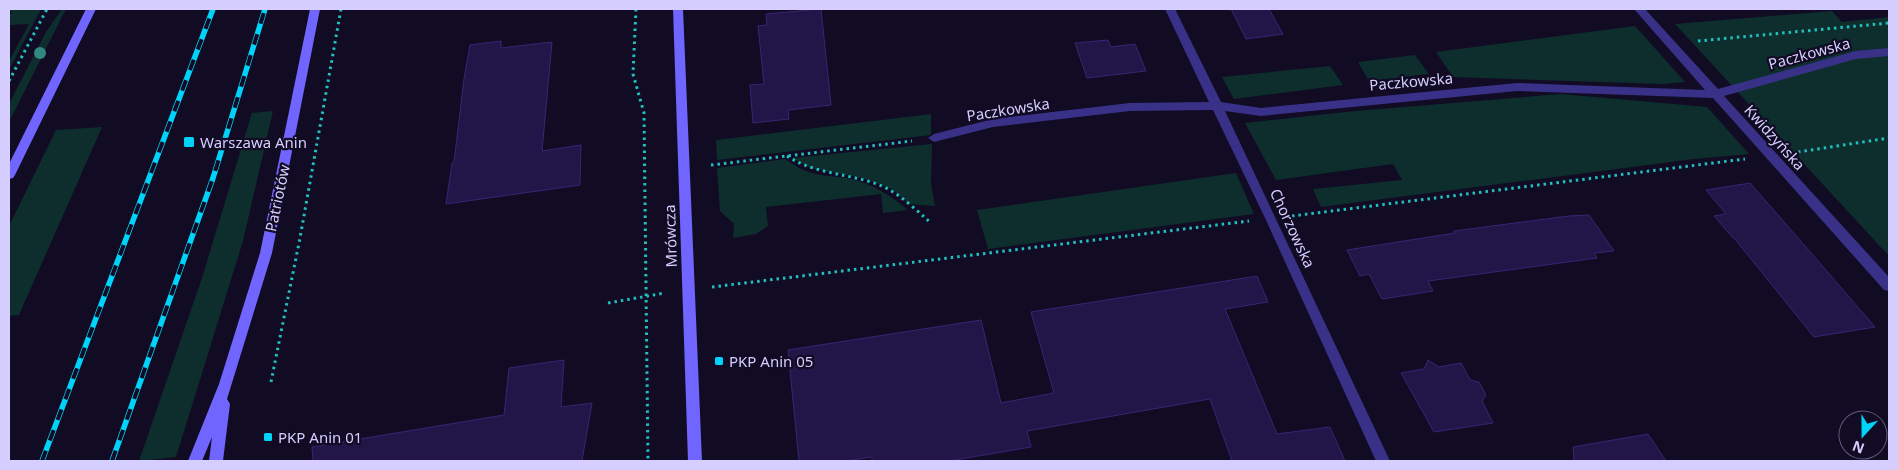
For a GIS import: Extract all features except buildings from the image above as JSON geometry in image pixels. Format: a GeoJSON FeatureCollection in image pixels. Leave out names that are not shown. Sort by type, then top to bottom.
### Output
{"type":"FeatureCollection","features":[{"type":"Feature","properties":{"kind":"main road"},"geometry":{"type":"LineString","coordinates":[[9,175],[90,9]]}},
{"type":"Feature","properties":{"kind":"main road","name":"Patriotów"},"geometry":{"type":"LineString","coordinates":[[195,461],[226,384],[266,252],[315,9]]}},
{"type":"Feature","properties":{"kind":"main road","name":"Mrówcza"},"geometry":{"type":"LineString","coordinates":[[678,9],[695,461]]}},
{"type":"Feature","properties":{"kind":"main road","name":"Patriotów"},"geometry":{"type":"LineString","coordinates":[[216,461],[226,384]]}},
{"type":"Feature","properties":{"kind":"street","name":"Chorzowska"},"geometry":{"type":"LineString","coordinates":[[1170,9],[1271,218],[1383,461]]}},
{"type":"Feature","properties":{"kind":"street","name":"Kwidzyńska"},"geometry":{"type":"LineString","coordinates":[[1639,9],[1889,286]]}},
{"type":"Feature","properties":{"kind":"street","name":"Paczkowska"},"geometry":{"type":"LineString","coordinates":[[934,138],[993,123],[1120,108],[1217,106],[1260,112],[1361,101],[1518,88],[1716,94],[1856,55],[1889,52]]}},
{"type":"Feature","properties":{"kind":"path"},"geometry":{"type":"LineString","coordinates":[[9,81],[47,9]]}},
{"type":"Feature","properties":{"kind":"path"},"geometry":{"type":"LineString","coordinates":[[271,382],[300,238],[340,9]]}},
{"type":"Feature","properties":{"kind":"path"},"geometry":{"type":"LineString","coordinates":[[636,9],[633,74],[644,113],[648,461]]}},
{"type":"Feature","properties":{"kind":"path"},"geometry":{"type":"LineString","coordinates":[[1671,44],[1889,23]]}},
{"type":"Feature","properties":{"kind":"path"},"geometry":{"type":"LineString","coordinates":[[711,165],[934,138]]}},
{"type":"Feature","properties":{"kind":"path"},"geometry":{"type":"LineString","coordinates":[[708,288],[1773,156],[1889,138]]}},
{"type":"Feature","properties":{"kind":"path"},"geometry":{"type":"LineString","coordinates":[[786,156],[803,167],[857,178],[883,187],[931,223]]}},
{"type":"Feature","properties":{"kind":"path"},"geometry":{"type":"LineString","coordinates":[[608,303],[669,293]]}},
{"type":"Feature","properties":{"kind":"green space"},"geometry":{"type":"Polygon","coordinates":[[[41,9],[9,70],[9,61],[29,24],[9,25],[9,16],[12,12],[9,10],[41,9]]]}},
{"type":"Feature","properties":{"kind":"green space"},"geometry":{"type":"Polygon","coordinates":[[[62,9],[66,9],[9,122],[9,104],[46,32],[62,9]]]}},
{"type":"Feature","properties":{"kind":"green space"},"geometry":{"type":"Polygon","coordinates":[[[1832,11],[1842,22],[1889,17],[1889,256],[1675,24],[1832,11]]]}},
{"type":"Feature","properties":{"kind":"green space"},"geometry":{"type":"Polygon","coordinates":[[[1635,26],[1685,82],[1662,84],[1453,77],[1436,52],[1635,26]]]}},
{"type":"Feature","properties":{"kind":"green space"},"geometry":{"type":"Polygon","coordinates":[[[1415,55],[1429,74],[1369,81],[1358,62],[1415,55]]]}},
{"type":"Feature","properties":{"kind":"green space"},"geometry":{"type":"Polygon","coordinates":[[[1330,66],[1343,85],[1234,99],[1222,77],[1330,66]]]}},
{"type":"Feature","properties":{"kind":"green space"},"geometry":{"type":"Polygon","coordinates":[[[1561,94],[1707,107],[1749,154],[1694,159],[1321,207],[1313,189],[1402,180],[1393,164],[1276,180],[1245,123],[1355,111],[1561,94]]]}},
{"type":"Feature","properties":{"kind":"green space"},"geometry":{"type":"Polygon","coordinates":[[[273,111],[243,241],[176,457],[139,461],[202,278],[252,113],[273,111]]]}},
{"type":"Feature","properties":{"kind":"green space"},"geometry":{"type":"Polygon","coordinates":[[[931,114],[931,135],[717,160],[716,140],[931,114]]]}},
{"type":"Feature","properties":{"kind":"green space"},"geometry":{"type":"Polygon","coordinates":[[[102,127],[19,315],[9,316],[9,226],[56,130],[102,127]]]}},
{"type":"Feature","properties":{"kind":"green space"},"geometry":{"type":"Polygon","coordinates":[[[932,144],[931,184],[935,206],[909,204],[892,189],[862,178],[810,168],[792,158],[932,144]]]}},
{"type":"Feature","properties":{"kind":"green space"},"geometry":{"type":"Polygon","coordinates":[[[785,159],[812,173],[847,178],[867,184],[888,195],[908,210],[883,213],[881,194],[766,207],[768,226],[756,234],[733,238],[734,224],[720,211],[717,168],[785,159]]]}},
{"type":"Feature","properties":{"kind":"green space"},"geometry":{"type":"Polygon","coordinates":[[[1236,173],[1254,214],[988,249],[977,210],[1236,173]]]}},
{"type":"Feature","properties":{"kind":"railway"},"geometry":{"type":"LineString","coordinates":[[42,461],[213,9]]}},
{"type":"Feature","properties":{"kind":"railway"},"geometry":{"type":"LineString","coordinates":[[112,461],[213,178],[265,9]]}},
{"type":"Feature","properties":{"kind":"place","name":"Warszawa Anin"},"geometry":{"type":"Point","coordinates":[189,142]}},
{"type":"Feature","properties":{"kind":"place","name":"PKP Anin 05"},"geometry":{"type":"Point","coordinates":[719,361]}},
{"type":"Feature","properties":{"kind":"place","name":"PKP Anin 01"},"geometry":{"type":"Point","coordinates":[268,437]}}]}
